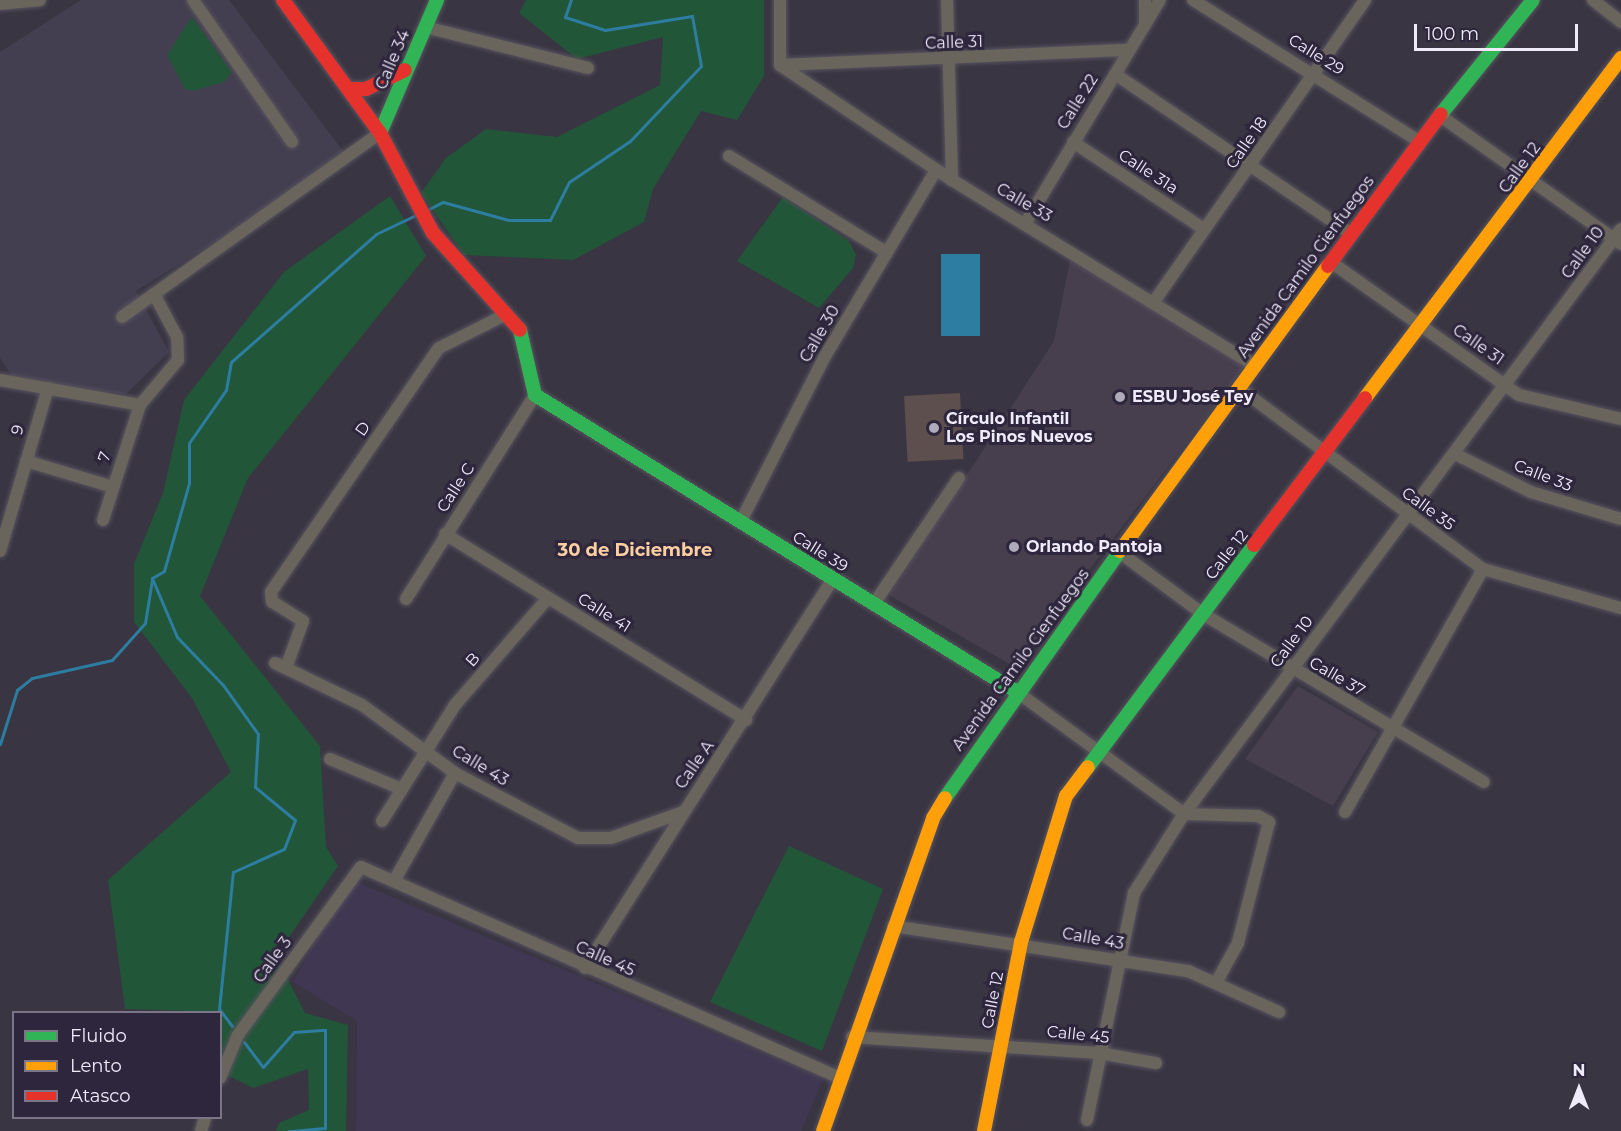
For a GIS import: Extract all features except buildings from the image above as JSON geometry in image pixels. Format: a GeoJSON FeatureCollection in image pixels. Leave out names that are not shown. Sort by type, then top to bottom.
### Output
{"type":"FeatureCollection","features":[{"type":"Feature","properties":{"kind":"street"},"geometry":{"type":"LineString","coordinates":[[0,4],[40,0]]}},
{"type":"Feature","properties":{"kind":"street"},"geometry":{"type":"LineString","coordinates":[[194,0],[292,142]]}},
{"type":"Feature","properties":{"kind":"street"},"geometry":{"type":"LineString","coordinates":[[283,0],[380,133],[407,188],[433,233],[519,327],[535,395]]}},
{"type":"Feature","properties":{"kind":"street","name":"Calle 34"},"geometry":{"type":"LineString","coordinates":[[380,133],[405,70],[437,0]]}},
{"type":"Feature","properties":{"kind":"street"},"geometry":{"type":"LineString","coordinates":[[780,0],[780,65]]}},
{"type":"Feature","properties":{"kind":"street"},"geometry":{"type":"LineString","coordinates":[[947,0],[952,180]]}},
{"type":"Feature","properties":{"kind":"street"},"geometry":{"type":"LineString","coordinates":[[1145,0],[1145,22]]}},
{"type":"Feature","properties":{"kind":"street","name":"Calle 22"},"geometry":{"type":"LineString","coordinates":[[1026,222],[1160,0]]}},
{"type":"Feature","properties":{"kind":"street","name":"Calle 29"},"geometry":{"type":"LineString","coordinates":[[1193,0],[1316,73],[1419,141]]}},
{"type":"Feature","properties":{"kind":"street","name":"Calle 18"},"geometry":{"type":"LineString","coordinates":[[1153,303],[1204,229],[1254,163],[1365,0]]}},
{"type":"Feature","properties":{"kind":"street","name":"Avenida Camilo Cienfuegos"},"geometry":{"type":"LineString","coordinates":[[823,1131],[838,1077],[933,818],[1017,692],[1254,365],[1419,141],[1533,0]]}},
{"type":"Feature","properties":{"kind":"street"},"geometry":{"type":"LineString","coordinates":[[1593,0],[1621,22]]}},
{"type":"Feature","properties":{"kind":"street"},"geometry":{"type":"LineString","coordinates":[[425,27],[588,68]]}},
{"type":"Feature","properties":{"kind":"street","name":"Calle 31"},"geometry":{"type":"LineString","coordinates":[[780,65],[1129,51]]}},
{"type":"Feature","properties":{"kind":"street","name":"Calle 12"},"geometry":{"type":"LineString","coordinates":[[984,1131],[1021,942],[1066,796],[1424,327],[1621,58]]}},
{"type":"Feature","properties":{"kind":"street","name":"Calle 33"},"geometry":{"type":"LineString","coordinates":[[780,65],[936,170],[1026,222],[1254,365]]}},
{"type":"Feature","properties":{"kind":"street"},"geometry":{"type":"LineString","coordinates":[[349,89],[386,82],[405,70]]}},
{"type":"Feature","properties":{"kind":"street"},"geometry":{"type":"LineString","coordinates":[[1115,74],[1254,163],[1351,234]]}},
{"type":"Feature","properties":{"kind":"street"},"geometry":{"type":"LineString","coordinates":[[1439,115],[1530,181],[1619,237]]}},
{"type":"Feature","properties":{"kind":"street"},"geometry":{"type":"LineString","coordinates":[[122,317],[380,133]]}},
{"type":"Feature","properties":{"kind":"street","name":"Calle 31a"},"geometry":{"type":"LineString","coordinates":[[1073,142],[1204,229]]}},
{"type":"Feature","properties":{"kind":"street"},"geometry":{"type":"LineString","coordinates":[[729,156],[887,253]]}},
{"type":"Feature","properties":{"kind":"street","name":"Calle 30"},"geometry":{"type":"LineString","coordinates":[[741,521],[824,358],[936,170]]}},
{"type":"Feature","properties":{"kind":"street","name":"Calle 10"},"geometry":{"type":"LineString","coordinates":[[1087,1120],[1134,892],[1184,814],[1619,237]]}},
{"type":"Feature","properties":{"kind":"street","name":"Calle 31"},"geometry":{"type":"LineString","coordinates":[[1331,262],[1519,395],[1621,419]]}},
{"type":"Feature","properties":{"kind":"street"},"geometry":{"type":"LineString","coordinates":[[0,380],[140,405],[178,360],[177,337],[154,294]]}},
{"type":"Feature","properties":{"kind":"street","name":"D"},"geometry":{"type":"LineString","coordinates":[[281,666],[303,621],[272,602],[271,592],[439,348],[507,314]]}},
{"type":"Feature","properties":{"kind":"street","name":"9"},"geometry":{"type":"LineString","coordinates":[[0,551],[48,388]]}},
{"type":"Feature","properties":{"kind":"street","name":"Calle 35"},"geometry":{"type":"LineString","coordinates":[[1239,388],[1408,516],[1483,569],[1621,608]]}},
{"type":"Feature","properties":{"kind":"street","name":"Calle 39"},"geometry":{"type":"LineString","coordinates":[[535,395],[1017,692],[1184,814]]}},
{"type":"Feature","properties":{"kind":"street","name":"Calle C"},"geometry":{"type":"LineString","coordinates":[[406,599],[535,395]]}},
{"type":"Feature","properties":{"kind":"street","name":"7"},"geometry":{"type":"LineString","coordinates":[[103,520],[140,405]]}},
{"type":"Feature","properties":{"kind":"street","name":"Calle 33"},"geometry":{"type":"LineString","coordinates":[[1457,454],[1531,492],[1621,519]]}},
{"type":"Feature","properties":{"kind":"street"},"geometry":{"type":"LineString","coordinates":[[26,461],[113,487]]}},
{"type":"Feature","properties":{"kind":"street"},"geometry":{"type":"LineString","coordinates":[[873,604],[959,478]]}},
{"type":"Feature","properties":{"kind":"street","name":"Calle 41"},"geometry":{"type":"LineString","coordinates":[[445,534],[746,720]]}},
{"type":"Feature","properties":{"kind":"street","name":"Calle 37"},"geometry":{"type":"LineString","coordinates":[[1119,552],[1203,614],[1292,670],[1484,782]]}},
{"type":"Feature","properties":{"kind":"street"},"geometry":{"type":"LineString","coordinates":[[1345,813],[1483,569]]}},
{"type":"Feature","properties":{"kind":"street","name":"Calle A"},"geometry":{"type":"LineString","coordinates":[[585,968],[683,812],[746,720],[832,580]]}},
{"type":"Feature","properties":{"kind":"street","name":"B"},"geometry":{"type":"LineString","coordinates":[[382,821],[425,746],[548,598]]}},
{"type":"Feature","properties":{"kind":"street","name":"Calle 43"},"geometry":{"type":"LineString","coordinates":[[281,666],[362,705],[425,746],[455,773],[578,838],[611,838],[683,812]]}},
{"type":"Feature","properties":{"kind":"street"},"geometry":{"type":"LineString","coordinates":[[330,759],[399,788]]}},
{"type":"Feature","properties":{"kind":"street"},"geometry":{"type":"LineString","coordinates":[[394,881],[455,773]]}},
{"type":"Feature","properties":{"kind":"street"},"geometry":{"type":"LineString","coordinates":[[1184,814],[1258,816],[1269,822],[1238,943],[1217,981]]}},
{"type":"Feature","properties":{"kind":"street","name":"Calle 45"},"geometry":{"type":"LineString","coordinates":[[361,867],[585,968],[838,1077]]}},
{"type":"Feature","properties":{"kind":"street","name":"Calle 3"},"geometry":{"type":"LineString","coordinates":[[222,1073],[238,1035],[361,867]]}},
{"type":"Feature","properties":{"kind":"street","name":"Calle 43"},"geometry":{"type":"LineString","coordinates":[[893,926],[1021,942],[1217,981],[1279,1012]]}},
{"type":"Feature","properties":{"kind":"street","name":"Calle 45"},"geometry":{"type":"LineString","coordinates":[[852,1038],[1002,1045],[1099,1053],[1156,1063]]}},
{"type":"Feature","properties":{"kind":"shaded area"},"geometry":{"type":"Polygon","coordinates":[[[81,0],[229,0],[343,151],[253,218],[136,291],[169,352],[126,394],[16,382],[0,358],[0,52],[81,0]]]}},
{"type":"Feature","properties":{"kind":"shaded area"},"geometry":{"type":"Polygon","coordinates":[[[1070,260],[1245,366],[1015,667],[889,595],[1054,341],[1070,260]]]}},
{"type":"Feature","properties":{"kind":"shaded area"},"geometry":{"type":"Polygon","coordinates":[[[1298,686],[1378,732],[1333,806],[1245,759],[1298,686]]]}},
{"type":"Feature","properties":{"kind":"shaded area"},"geometry":{"type":"Polygon","coordinates":[[[349,879],[823,1079],[801,1131],[356,1131],[357,1021],[293,982],[349,879]]]}},
{"type":"Feature","properties":{"kind":"green space"},"geometry":{"type":"Polygon","coordinates":[[[526,0],[764,0],[764,76],[737,120],[701,111],[653,189],[644,222],[573,260],[464,255],[421,193],[446,158],[486,129],[557,137],[660,85],[663,37],[577,59],[519,13],[526,0]]]}},
{"type":"Feature","properties":{"kind":"green space"},"geometry":{"type":"Polygon","coordinates":[[[192,17],[232,72],[224,82],[193,91],[185,89],[167,55],[192,17]]]}},
{"type":"Feature","properties":{"kind":"green space"},"geometry":{"type":"Polygon","coordinates":[[[390,196],[426,256],[248,478],[200,596],[320,746],[326,847],[338,866],[276,956],[305,1013],[348,1025],[346,1131],[276,1131],[279,1123],[309,1110],[308,1069],[253,1088],[222,1072],[222,1011],[125,1009],[108,880],[231,772],[192,698],[134,622],[134,564],[163,493],[184,400],[284,272],[390,196]]]}},
{"type":"Feature","properties":{"kind":"green space"},"geometry":{"type":"Polygon","coordinates":[[[783,197],[849,241],[856,255],[853,268],[819,308],[737,261],[783,197]]]}},
{"type":"Feature","properties":{"kind":"green space"},"geometry":{"type":"Polygon","coordinates":[[[789,846],[883,889],[822,1051],[710,1002],[789,846]]]}},
{"type":"Feature","properties":{"kind":"water"},"geometry":{"type":"Polygon","coordinates":[[[941,254],[980,254],[980,336],[941,336],[941,254]]]}},
{"type":"Feature","properties":{"kind":"waterway"},"geometry":{"type":"LineString","coordinates":[[427,210],[443,202],[509,220],[550,220],[569,182],[630,141],[701,66],[692,16],[605,30],[565,17],[571,0]]}},
{"type":"Feature","properties":{"kind":"waterway"},"geometry":{"type":"LineString","coordinates":[[221,1011],[233,872],[284,849],[295,820],[255,787],[258,734],[223,685],[177,637],[152,578],[164,571],[189,483],[189,443],[226,390],[231,362],[376,234],[418,214]]}},
{"type":"Feature","properties":{"kind":"waterway"},"geometry":{"type":"LineString","coordinates":[[0,744],[17,690],[32,678],[112,660],[145,623],[152,580]]}},
{"type":"Feature","properties":{"kind":"waterway"},"geometry":{"type":"LineString","coordinates":[[222,1013],[232,1026]]}},
{"type":"Feature","properties":{"kind":"waterway"},"geometry":{"type":"LineString","coordinates":[[244,1042],[263,1067],[294,1032],[325,1030],[325,1128],[288,1131]]}},
{"type":"Feature","properties":{"kind":"traffic: fast"},"geometry":{"type":"LineString","coordinates":[[380,133],[437,0]]}},
{"type":"Feature","properties":{"kind":"traffic: fast"},"geometry":{"type":"LineString","coordinates":[[1441,114],[1533,0]]}},
{"type":"Feature","properties":{"kind":"traffic: fast"},"geometry":{"type":"LineString","coordinates":[[520,330],[535,395],[1017,692]]}},
{"type":"Feature","properties":{"kind":"traffic: fast"},"geometry":{"type":"LineString","coordinates":[[1088,767],[1254,545]]}},
{"type":"Feature","properties":{"kind":"traffic: fast"},"geometry":{"type":"LineString","coordinates":[[945,798],[1120,551]]}},
{"type":"Feature","properties":{"kind":"traffic: slow"},"geometry":{"type":"LineString","coordinates":[[1365,398],[1621,58]]}},
{"type":"Feature","properties":{"kind":"traffic: slow"},"geometry":{"type":"LineString","coordinates":[[1120,551],[1328,266]]}},
{"type":"Feature","properties":{"kind":"traffic: slow"},"geometry":{"type":"LineString","coordinates":[[984,1131],[1021,942],[1066,796],[1088,767]]}},
{"type":"Feature","properties":{"kind":"traffic: slow"},"geometry":{"type":"LineString","coordinates":[[823,1131],[933,818],[945,798]]}},
{"type":"Feature","properties":{"kind":"traffic: jam"},"geometry":{"type":"LineString","coordinates":[[283,0],[380,133],[433,233],[520,330]]}},
{"type":"Feature","properties":{"kind":"traffic: jam"},"geometry":{"type":"LineString","coordinates":[[349,89],[366,89],[405,70]]}},
{"type":"Feature","properties":{"kind":"traffic: jam"},"geometry":{"type":"LineString","coordinates":[[1328,266],[1441,114]]}},
{"type":"Feature","properties":{"kind":"traffic: jam"},"geometry":{"type":"LineString","coordinates":[[1254,545],[1365,398]]}},
{"type":"Feature","properties":{"kind":"place","name":"ESBU José Tey"},"geometry":{"type":"Point","coordinates":[1120,397]}},
{"type":"Feature","properties":{"kind":"place","name":"Círculo Infantil Los Pinos Nuevos"},"geometry":{"type":"Point","coordinates":[934,428]}},
{"type":"Feature","properties":{"kind":"place","name":"Orlando Pantoja"},"geometry":{"type":"Point","coordinates":[1014,547]}},
{"type":"Feature","properties":{"kind":"district","name":"30 de Diciembre"},"geometry":{"type":"Point","coordinates":[635,550]}}]}
